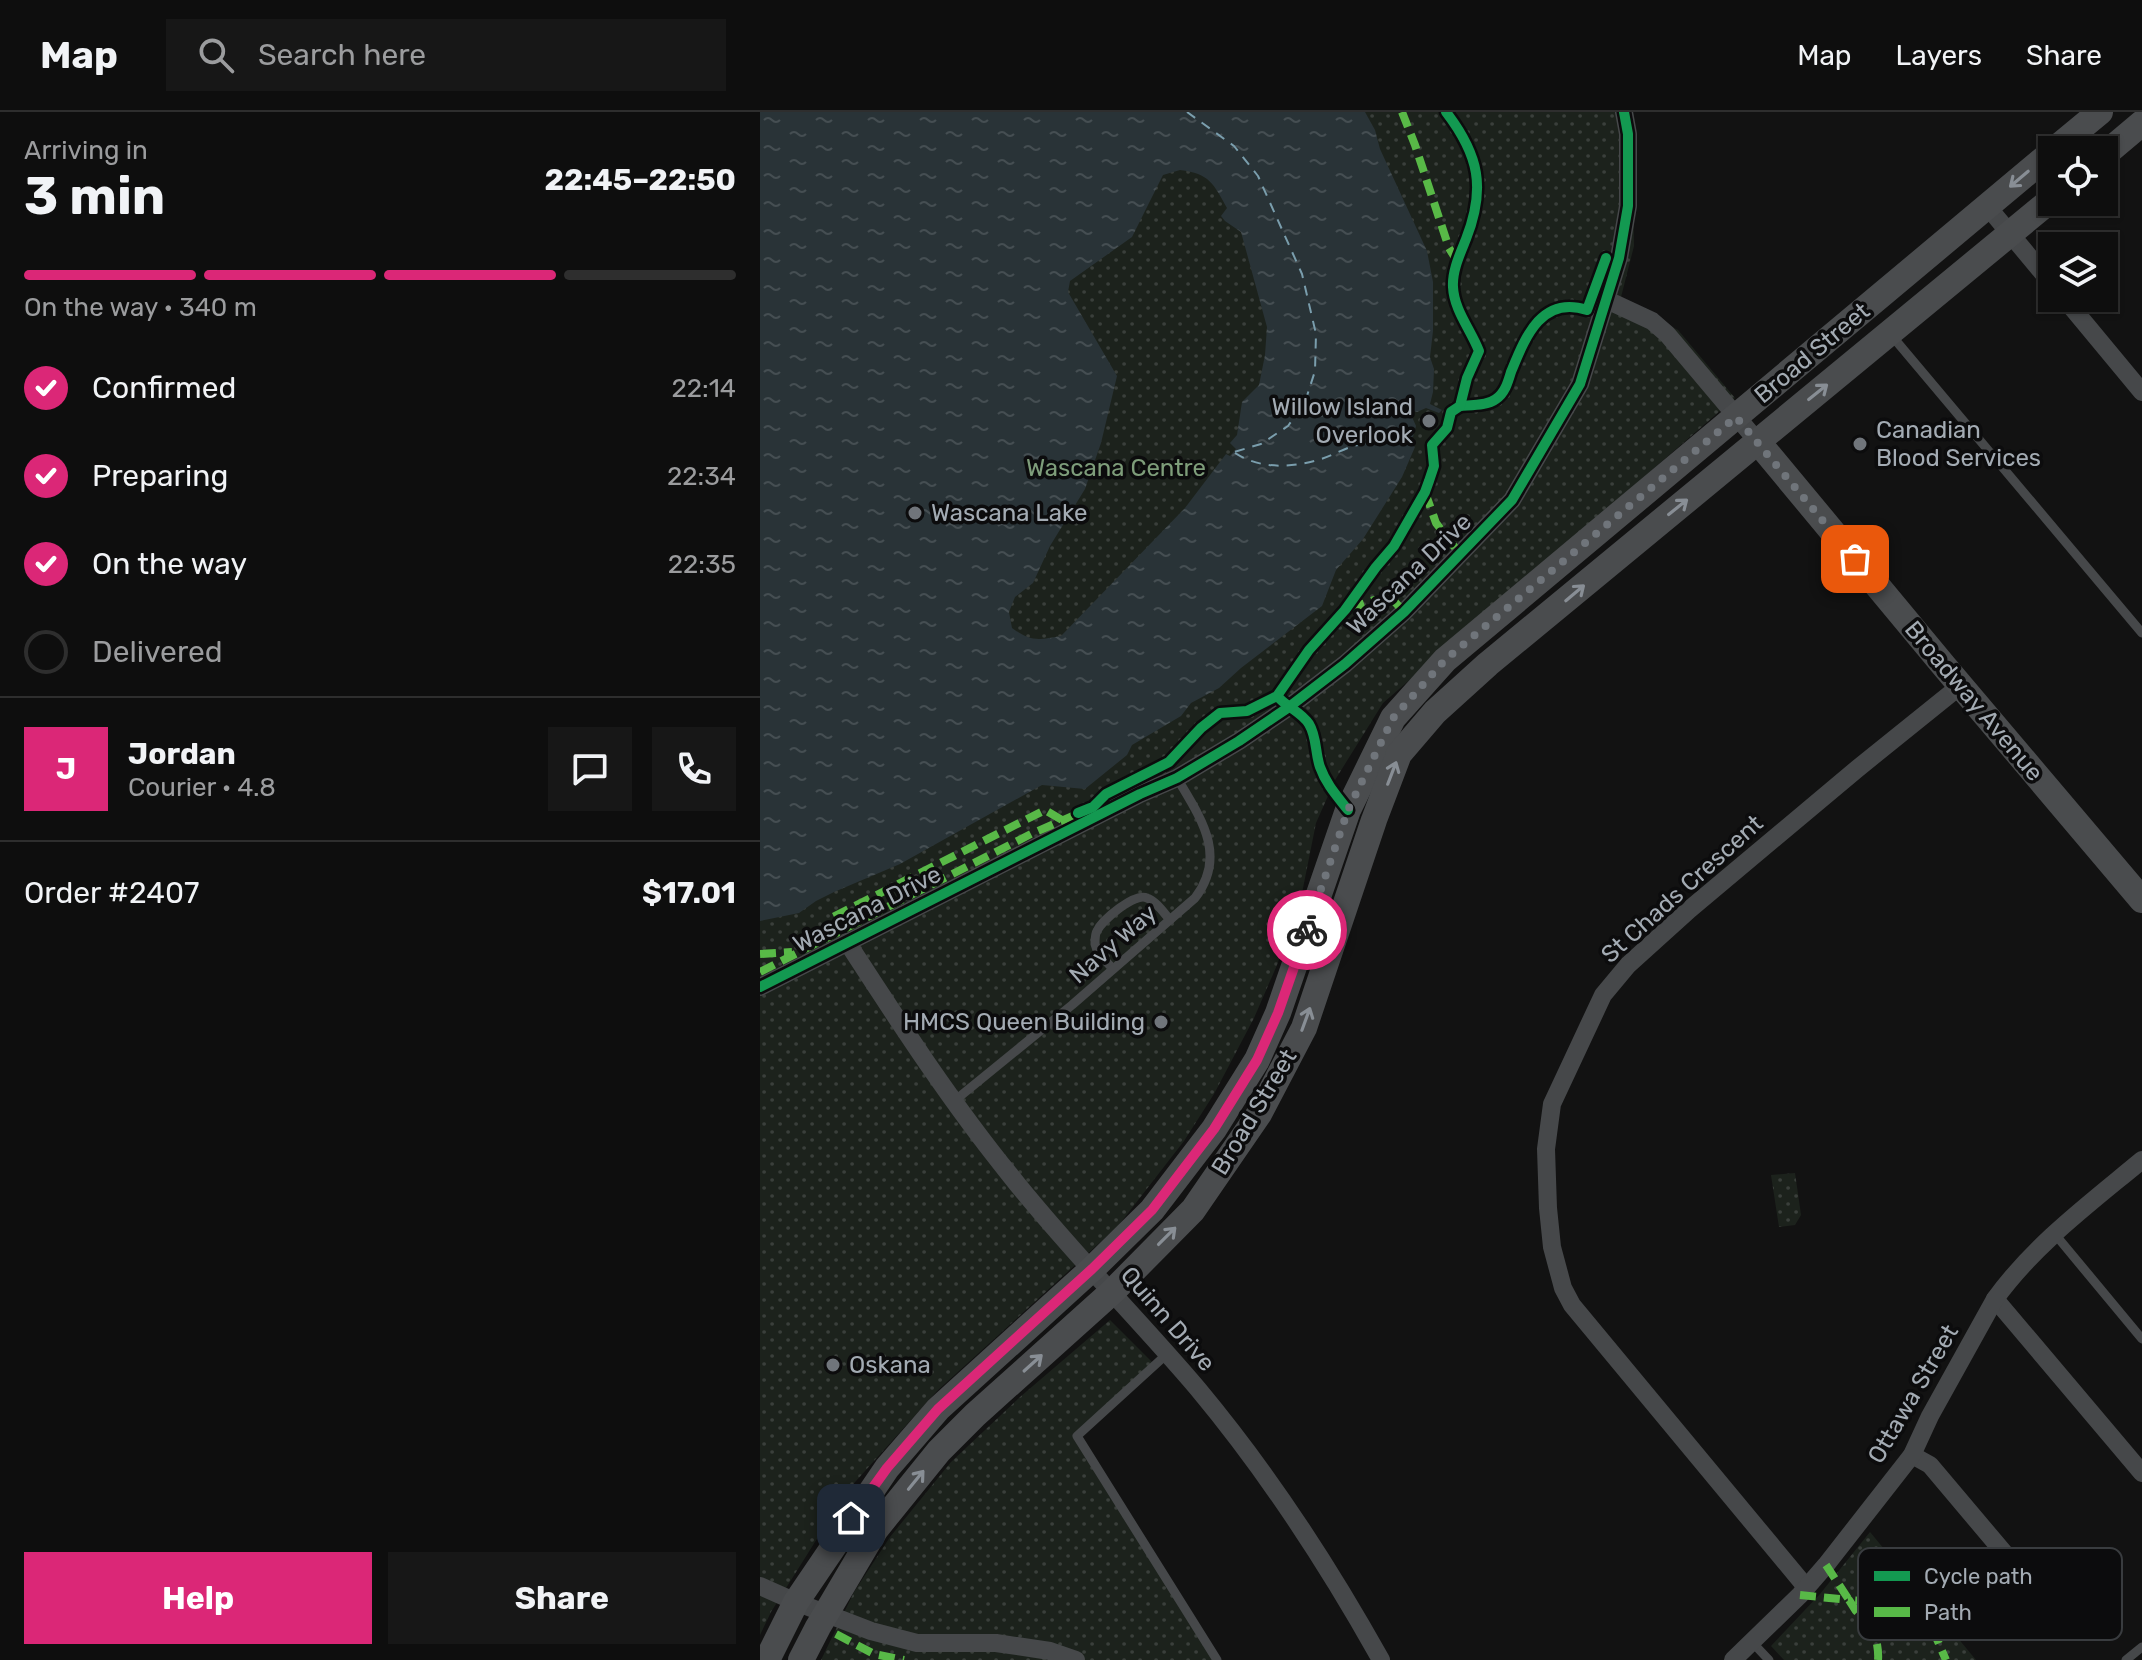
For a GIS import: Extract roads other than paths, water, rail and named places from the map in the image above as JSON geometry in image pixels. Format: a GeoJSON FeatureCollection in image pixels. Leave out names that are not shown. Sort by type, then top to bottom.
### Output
{"type":"FeatureCollection","features":[{"type":"Feature","properties":{"kind":"main road","name":"Broad Street"},"geometry":{"type":"LineString","coordinates":[[2068,136],[2088,116]]}},
{"type":"Feature","properties":{"kind":"main road"},"geometry":{"type":"LineString","coordinates":[[2118,143],[2142,123]]}},
{"type":"Feature","properties":{"kind":"main road","name":"Broad Street"},"geometry":{"type":"LineString","coordinates":[[767,1660],[796,1602],[887,1468],[938,1409],[1152,1210],[1214,1129],[1257,1060],[1283,1001],[1348,810],[1393,718],[1445,660],[2038,164]]}},
{"type":"Feature","properties":{"kind":"main road","name":"Broad Street"},"geometry":{"type":"LineString","coordinates":[[801,1660],[876,1529],[939,1451],[1112,1292],[1193,1210],[1259,1114],[1304,1028],[1399,754],[1435,712],[1488,664],[2038,211]]}},
{"type":"Feature","properties":{"kind":"main road","name":"Broadway Avenue"},"geometry":{"type":"LineString","coordinates":[[1758,442],[2142,900]]}},
{"type":"Feature","properties":{"kind":"street","name":"Wascana Drive"},"geometry":{"type":"LineString","coordinates":[[760,987],[1177,778],[1264,724],[1345,664],[1404,612],[1512,500],[1580,384],[1619,258],[1628,206],[1628,134],[1624,112]]}},
{"type":"Feature","properties":{"kind":"street"},"geometry":{"type":"LineString","coordinates":[[1987,206],[2038,267]]}},
{"type":"Feature","properties":{"kind":"street","name":"Broadway Avenue"},"geometry":{"type":"LineString","coordinates":[[1607,300],[1652,321],[1667,334],[1758,442]]}},
{"type":"Feature","properties":{"kind":"street"},"geometry":{"type":"LineString","coordinates":[[2076,312],[2142,392]]}},
{"type":"Feature","properties":{"kind":"street","name":"St Chads Crescent"},"geometry":{"type":"LineString","coordinates":[[1806,1587],[1572,1305],[1563,1288],[1552,1247],[1548,1208],[1546,1149],[1552,1104],[1602,996],[1628,965],[1816,803],[1960,686]]}},
{"type":"Feature","properties":{"kind":"street","name":"Quinn Drive"},"geometry":{"type":"LineString","coordinates":[[847,942],[953,1102],[1012,1177],[1207,1401],[1271,1483],[1355,1613],[1381,1660]]}},
{"type":"Feature","properties":{"kind":"street","name":"Ottawa Street"},"geometry":{"type":"LineString","coordinates":[[1733,1660],[1806,1587],[1912,1455],[1930,1416],[1995,1299],[2031,1255],[2054,1233],[2142,1160]]}},
{"type":"Feature","properties":{"kind":"street"},"geometry":{"type":"LineString","coordinates":[[1995,1299],[2142,1473]]}},
{"type":"Feature","properties":{"kind":"street"},"geometry":{"type":"LineString","coordinates":[[1912,1455],[1930,1465],[2000,1548]]}},
{"type":"Feature","properties":{"kind":"street"},"geometry":{"type":"LineString","coordinates":[[760,1586],[871,1631],[917,1643],[996,1643],[1050,1651],[1076,1660]]}},
{"type":"Feature","properties":{"kind":"lane"},"geometry":{"type":"LineString","coordinates":[[1890,333],[2142,633]]}},
{"type":"Feature","properties":{"kind":"lane","name":"Navy Way"},"geometry":{"type":"LineString","coordinates":[[953,1102],[1113,969],[1204,887],[1210,859],[1202,821],[1177,778]]}},
{"type":"Feature","properties":{"kind":"lane"},"geometry":{"type":"LineString","coordinates":[[1113,969],[1098,951],[1095,934],[1098,927],[1130,899],[1145,896],[1151,899],[1170,920]]}},
{"type":"Feature","properties":{"kind":"lane"},"geometry":{"type":"LineString","coordinates":[[2054,1233],[2142,1339]]}},
{"type":"Feature","properties":{"kind":"lane"},"geometry":{"type":"LineString","coordinates":[[1167,1354],[1077,1436],[1217,1660]]}},
{"type":"Feature","properties":{"kind":"lane"},"geometry":{"type":"LineString","coordinates":[[1752,1642],[1769,1660]]}},
{"type":"Feature","properties":{"kind":"lane"},"geometry":{"type":"LineString","coordinates":[[2126,1660],[2142,1647]]}},
{"type":"Feature","properties":{"kind":"water","name":"Wascana Lake"},"geometry":{"type":"Polygon","coordinates":[[[760,112],[1365,112],[1427,251],[1433,282],[1430,357],[1434,369],[1430,404],[1442,410],[1439,413],[1426,408],[1413,411],[1416,426],[1411,444],[1415,447],[1402,477],[1363,539],[1336,570],[1322,606],[1219,688],[1191,703],[1181,716],[1132,745],[1127,755],[1085,789],[1042,785],[900,864],[834,892],[799,913],[760,921],[760,112]],[[1180,170],[1163,175],[1132,237],[1070,281],[1068,292],[1117,376],[1101,443],[1085,489],[1050,546],[1033,583],[1015,597],[1009,612],[1012,628],[1030,638],[1061,636],[1185,508],[1226,454],[1230,456],[1236,449],[1230,443],[1237,435],[1242,402],[1259,385],[1267,327],[1241,232],[1221,216],[1227,208],[1210,181],[1198,174],[1180,170]]]}},
{"type":"Feature","properties":{"kind":"place","name":"Willow Island Overlook"},"geometry":{"type":"Point","coordinates":[1429,421]}},
{"type":"Feature","properties":{"kind":"place","name":"Canadian Blood Services"},"geometry":{"type":"Point","coordinates":[1860,444]}},
{"type":"Feature","properties":{"kind":"place","name":"Wascana Lake"},"geometry":{"type":"Point","coordinates":[915,513]}},
{"type":"Feature","properties":{"kind":"place","name":"HMCS Queen Building"},"geometry":{"type":"Point","coordinates":[1161,1022]}},
{"type":"Feature","properties":{"kind":"place","name":"Oskana"},"geometry":{"type":"Point","coordinates":[833,1365]}},
{"type":"Feature","properties":{"kind":"park label","name":"Wascana Centre"},"geometry":{"type":"Point","coordinates":[1116,468]}}]}
